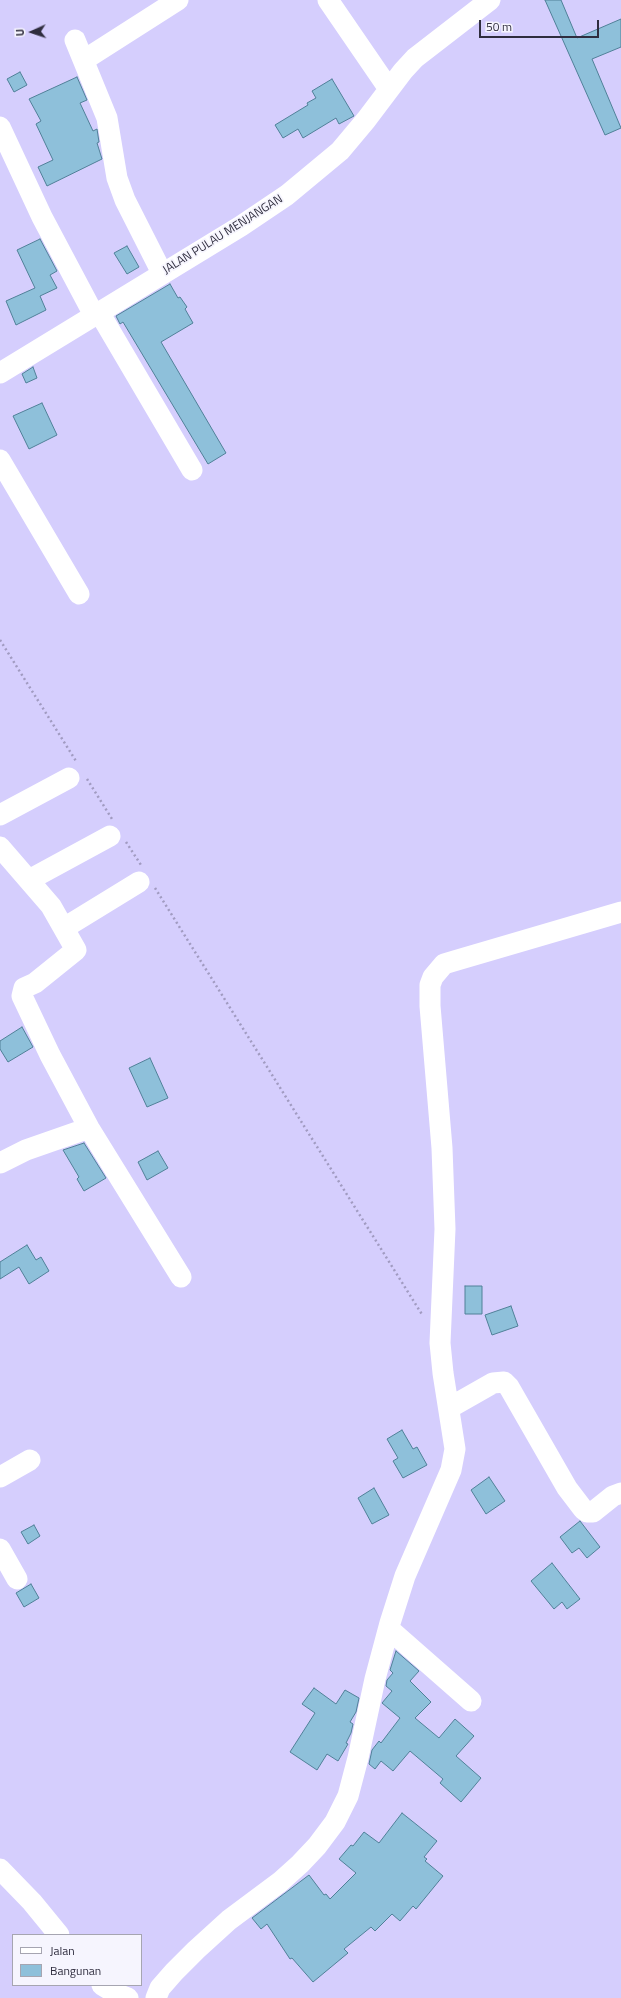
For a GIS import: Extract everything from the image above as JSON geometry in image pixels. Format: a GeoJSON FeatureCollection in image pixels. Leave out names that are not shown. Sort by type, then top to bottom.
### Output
{"type":"FeatureCollection","features":[{"type":"Feature","properties":{"kind":"street"},"geometry":{"type":"LineString","coordinates":[[84,60],[178,0]]}},
{"type":"Feature","properties":{"kind":"street"},"geometry":{"type":"LineString","coordinates":[[328,0],[389,89]]}},
{"type":"Feature","properties":{"kind":"street","name":"JALAN PULAU MENJANGAN"},"geometry":{"type":"LineString","coordinates":[[0,373],[162,272],[241,226],[302,183],[345,146],[415,58],[490,0]]}},
{"type":"Feature","properties":{"kind":"street"},"geometry":{"type":"LineString","coordinates":[[75,40],[107,118],[118,178],[124,200],[162,272]]}},
{"type":"Feature","properties":{"kind":"street"},"geometry":{"type":"LineString","coordinates":[[0,127],[36,204],[96,313],[192,470]]}},
{"type":"Feature","properties":{"kind":"street"},"geometry":{"type":"LineString","coordinates":[[0,460],[79,594]]}},
{"type":"Feature","properties":{"kind":"street"},"geometry":{"type":"LineString","coordinates":[[0,816],[78,774]]}},
{"type":"Feature","properties":{"kind":"street"},"geometry":{"type":"LineString","coordinates":[[29,880],[116,831]]}},
{"type":"Feature","properties":{"kind":"street"},"geometry":{"type":"LineString","coordinates":[[0,847],[52,906],[76,950],[35,983],[24,988],[22,996],[50,1055],[90,1128],[181,1277]]}},
{"type":"Feature","properties":{"kind":"street"},"geometry":{"type":"LineString","coordinates":[[64,928],[145,878]]}},
{"type":"Feature","properties":{"kind":"street"},"geometry":{"type":"LineString","coordinates":[[156,1998],[160,1988],[196,1950],[229,1920],[280,1882],[300,1864],[317,1846],[335,1822],[348,1796],[358,1758],[374,1679],[405,1576],[452,1470],[455,1449],[440,1343],[445,1229],[444,1187],[430,1006],[430,985],[433,977],[437,970],[444,964],[454,960],[621,912]]}},
{"type":"Feature","properties":{"kind":"street"},"geometry":{"type":"LineString","coordinates":[[0,1162],[26,1150],[90,1128]]}},
{"type":"Feature","properties":{"kind":"street"},"geometry":{"type":"LineString","coordinates":[[449,1408],[493,1383],[504,1382],[509,1387],[567,1488],[583,1509],[587,1512],[592,1512],[613,1496],[621,1493]]}},
{"type":"Feature","properties":{"kind":"street"},"geometry":{"type":"LineString","coordinates":[[0,1477],[30,1460]]}},
{"type":"Feature","properties":{"kind":"street"},"geometry":{"type":"LineString","coordinates":[[0,1549],[17,1579]]}},
{"type":"Feature","properties":{"kind":"street"},"geometry":{"type":"LineString","coordinates":[[389,1629],[471,1701]]}},
{"type":"Feature","properties":{"kind":"street"},"geometry":{"type":"LineString","coordinates":[[0,1869],[32,1902],[58,1934]]}},
{"type":"Feature","properties":{"kind":"street"},"geometry":{"type":"LineString","coordinates":[[104,1986],[115,1993],[128,1998]]}},
{"type":"Feature","properties":{"kind":"path"},"geometry":{"type":"LineString","coordinates":[[0,640],[78,774],[116,831],[440,1343]]}},
{"type":"Feature","properties":{"kind":"building"},"geometry":{"type":"Polygon","coordinates":[[[545,0],[561,0],[577,38],[621,19],[621,47],[592,59],[621,128],[605,135],[545,0]]]}},
{"type":"Feature","properties":{"kind":"building"},"geometry":{"type":"Polygon","coordinates":[[[20,72],[27,85],[14,92],[7,79],[20,72]]]}},
{"type":"Feature","properties":{"kind":"building"},"geometry":{"type":"Polygon","coordinates":[[[77,77],[87,100],[80,103],[93,131],[97,129],[99,142],[97,143],[102,159],[47,186],[38,167],[53,160],[36,124],[41,121],[29,99],[77,77]]]}},
{"type":"Feature","properties":{"kind":"building"},"geometry":{"type":"Polygon","coordinates":[[[332,79],[354,116],[339,124],[336,118],[303,138],[298,129],[283,138],[275,125],[308,105],[307,103],[316,98],[312,91],[332,79]]]}},
{"type":"Feature","properties":{"kind":"building"},"geometry":{"type":"Polygon","coordinates":[[[40,239],[57,271],[50,275],[57,288],[40,296],[46,310],[16,325],[6,301],[35,288],[17,250],[40,239]]]}},
{"type":"Feature","properties":{"kind":"building"},"geometry":{"type":"Polygon","coordinates":[[[127,246],[139,267],[127,274],[114,253],[127,246]]]}},
{"type":"Feature","properties":{"kind":"building"},"geometry":{"type":"Polygon","coordinates":[[[170,284],[178,298],[180,297],[187,307],[185,309],[193,323],[161,342],[226,453],[208,464],[123,322],[120,324],[116,316],[170,284]]]}},
{"type":"Feature","properties":{"kind":"building"},"geometry":{"type":"Polygon","coordinates":[[[33,367],[37,378],[26,383],[22,374],[33,367]]]}},
{"type":"Feature","properties":{"kind":"building"},"geometry":{"type":"Polygon","coordinates":[[[42,403],[57,435],[29,449],[13,416],[42,403]]]}},
{"type":"Feature","properties":{"kind":"building"},"geometry":{"type":"Polygon","coordinates":[[[22,1027],[33,1047],[8,1062],[0,1049],[0,1041],[22,1027]]]}},
{"type":"Feature","properties":{"kind":"building"},"geometry":{"type":"Polygon","coordinates":[[[150,1058],[168,1098],[147,1107],[129,1068],[150,1058]]]}},
{"type":"Feature","properties":{"kind":"building"},"geometry":{"type":"Polygon","coordinates":[[[84,1143],[106,1178],[84,1191],[77,1179],[79,1177],[63,1150],[84,1143]]]}},
{"type":"Feature","properties":{"kind":"building"},"geometry":{"type":"Polygon","coordinates":[[[158,1151],[168,1168],[147,1180],[138,1162],[158,1151]]]}},
{"type":"Feature","properties":{"kind":"building"},"geometry":{"type":"Polygon","coordinates":[[[27,1245],[36,1260],[41,1257],[49,1271],[29,1284],[19,1267],[0,1279],[0,1262],[27,1245]]]}},
{"type":"Feature","properties":{"kind":"building"},"geometry":{"type":"Polygon","coordinates":[[[465,1286],[482,1286],[482,1314],[465,1314],[465,1286]]]}},
{"type":"Feature","properties":{"kind":"building"},"geometry":{"type":"Polygon","coordinates":[[[511,1306],[518,1326],[492,1335],[485,1315],[511,1306]]]}},
{"type":"Feature","properties":{"kind":"building"},"geometry":{"type":"Polygon","coordinates":[[[402,1430],[413,1449],[417,1447],[427,1465],[403,1478],[393,1461],[398,1458],[387,1439],[402,1430]]]}},
{"type":"Feature","properties":{"kind":"building"},"geometry":{"type":"Polygon","coordinates":[[[489,1477],[505,1501],[486,1514],[471,1490],[489,1477]]]}},
{"type":"Feature","properties":{"kind":"building"},"geometry":{"type":"Polygon","coordinates":[[[374,1488],[389,1515],[372,1524],[358,1498],[374,1488]]]}},
{"type":"Feature","properties":{"kind":"building"},"geometry":{"type":"Polygon","coordinates":[[[580,1521],[600,1547],[587,1558],[579,1548],[572,1553],[560,1537],[580,1521]]]}},
{"type":"Feature","properties":{"kind":"building"},"geometry":{"type":"Polygon","coordinates":[[[34,1525],[40,1536],[28,1544],[21,1532],[34,1525]]]}},
{"type":"Feature","properties":{"kind":"building"},"geometry":{"type":"Polygon","coordinates":[[[552,1563],[580,1599],[567,1609],[562,1602],[554,1609],[531,1581],[552,1563]]]}},
{"type":"Feature","properties":{"kind":"building"},"geometry":{"type":"Polygon","coordinates":[[[31,1584],[39,1598],[24,1607],[16,1593],[31,1584]]]}},
{"type":"Feature","properties":{"kind":"building"},"geometry":{"type":"Polygon","coordinates":[[[396,1651],[419,1671],[410,1681],[431,1702],[415,1718],[439,1738],[455,1719],[474,1736],[456,1756],[481,1778],[461,1802],[440,1783],[443,1779],[410,1751],[393,1771],[381,1761],[375,1769],[369,1764],[372,1750],[379,1741],[381,1743],[400,1718],[382,1703],[392,1691],[386,1686],[387,1680],[393,1673],[390,1670],[396,1651]]]}},
{"type":"Feature","properties":{"kind":"building"},"geometry":{"type":"Polygon","coordinates":[[[314,1688],[336,1704],[345,1690],[359,1698],[356,1712],[350,1722],[353,1724],[351,1733],[346,1743],[348,1744],[338,1761],[327,1754],[317,1770],[290,1752],[315,1713],[302,1704],[314,1688]]]}},
{"type":"Feature","properties":{"kind":"building"},"geometry":{"type":"Polygon","coordinates":[[[402,1813],[437,1841],[424,1857],[427,1859],[425,1861],[443,1876],[416,1909],[413,1906],[400,1921],[392,1914],[375,1931],[371,1927],[344,1949],[348,1953],[313,1982],[292,1958],[290,1959],[267,1924],[261,1929],[252,1918],[309,1875],[324,1895],[326,1894],[330,1899],[356,1873],[339,1859],[351,1845],[353,1846],[364,1832],[379,1843],[402,1813]]]}}]}
